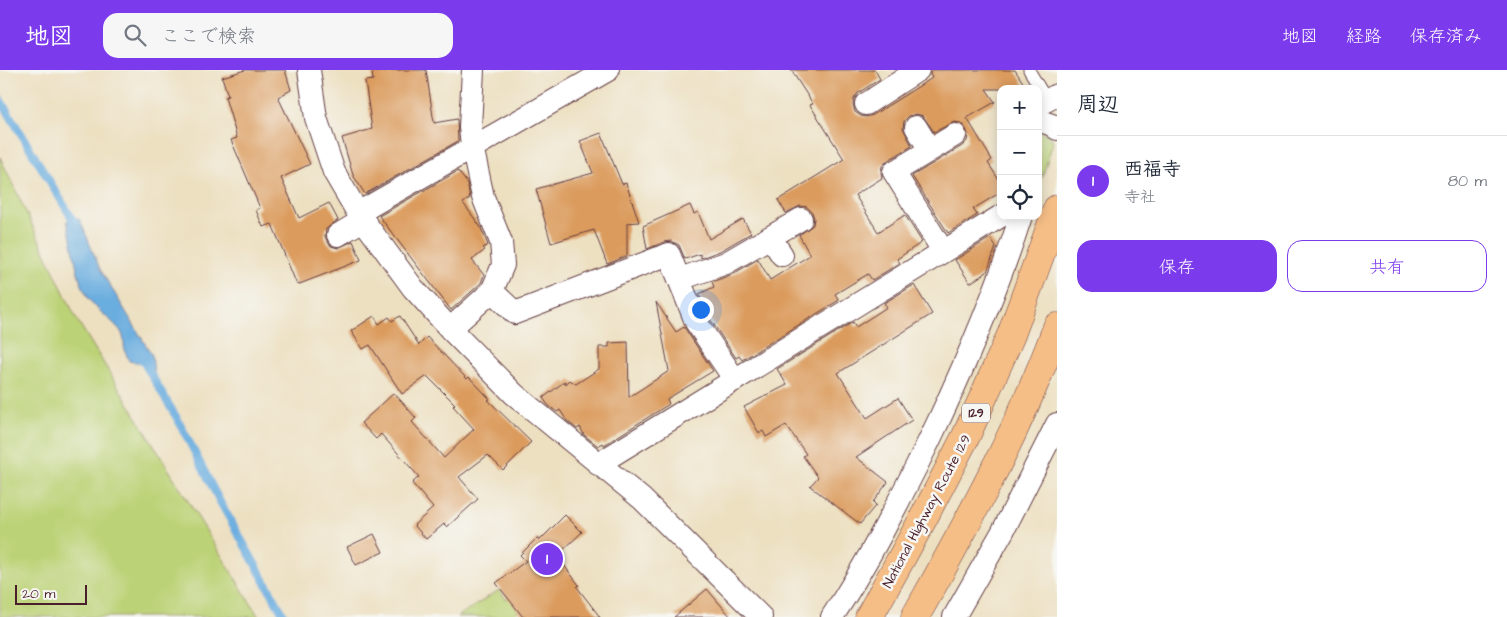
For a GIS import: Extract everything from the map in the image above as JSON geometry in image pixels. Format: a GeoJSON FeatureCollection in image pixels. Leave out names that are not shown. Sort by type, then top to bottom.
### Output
{"type":"FeatureCollection","features":[{"type":"Feature","properties":{"kind":"highway","name":"National Highway Route 129"},"geometry":{"type":"LineString","coordinates":[[872,612],[966,436],[1011,335],[1057,209]]}},
{"type":"Feature","properties":{"kind":"highway"},"geometry":{"type":"LineString","coordinates":[[915,617],[957,543],[998,464],[1046,357],[1057,327]]}},
{"type":"Feature","properties":{"kind":"street"},"geometry":{"type":"LineString","coordinates":[[309,70],[316,118],[334,172],[360,216],[413,288],[514,394],[642,499],[761,617]]}},
{"type":"Feature","properties":{"kind":"street"},"geometry":{"type":"LineString","coordinates":[[450,329],[492,291],[503,265],[500,242],[483,197],[472,146],[470,127],[473,70]]}},
{"type":"Feature","properties":{"kind":"street"},"geometry":{"type":"LineString","coordinates":[[338,235],[360,216],[472,146],[608,70]]}},
{"type":"Feature","properties":{"kind":"street"},"geometry":{"type":"LineString","coordinates":[[866,104],[906,73]]}},
{"type":"Feature","properties":{"kind":"street"},"geometry":{"type":"LineString","coordinates":[[1045,105],[1052,125],[1057,129]]}},
{"type":"Feature","properties":{"kind":"street"},"geometry":{"type":"LineString","coordinates":[[916,127],[930,150]]}},
{"type":"Feature","properties":{"kind":"street"},"geometry":{"type":"LineString","coordinates":[[943,251],[894,172],[955,135]]}},
{"type":"Feature","properties":{"kind":"street"},"geometry":{"type":"LineString","coordinates":[[598,464],[735,380],[861,294],[943,251],[997,218]]}},
{"type":"Feature","properties":{"kind":"street"},"geometry":{"type":"LineString","coordinates":[[680,279],[776,246],[801,219]]}},
{"type":"Feature","properties":{"kind":"street"},"geometry":{"type":"LineString","coordinates":[[832,617],[893,515],[946,405],[1005,266],[1020,220]]}},
{"type":"Feature","properties":{"kind":"street"},"geometry":{"type":"LineString","coordinates":[[492,291],[515,313],[669,254],[696,322],[735,380]]}},
{"type":"Feature","properties":{"kind":"street"},"geometry":{"type":"LineString","coordinates":[[954,617],[1003,531],[1057,424]]}},
{"type":"Feature","properties":{"kind":"lane"},"geometry":{"type":"LineString","coordinates":[[1029,70],[1045,105]]}},
{"type":"Feature","properties":{"kind":"green space"},"geometry":{"type":"Polygon","coordinates":[[[1042,132],[1051,138],[1053,142],[1042,178],[1042,132]]]}},
{"type":"Feature","properties":{"kind":"green space"},"geometry":{"type":"Polygon","coordinates":[[[0,157],[76,318],[259,617],[0,617],[0,157]]]}},
{"type":"Feature","properties":{"kind":"green space"},"geometry":{"type":"Polygon","coordinates":[[[499,590],[506,599],[509,597],[519,610],[515,613],[519,617],[457,617],[499,590]]]}},
{"type":"Feature","properties":{"kind":"water"},"geometry":{"type":"Polygon","coordinates":[[[71,216],[80,220],[100,269],[152,355],[154,373],[144,364],[129,361],[121,332],[88,298],[76,266],[67,221],[71,216]]]}},
{"type":"Feature","properties":{"kind":"building"},"geometry":{"type":"Polygon","coordinates":[[[245,70],[285,70],[291,90],[278,97],[310,164],[281,178],[299,218],[329,203],[338,220],[326,229],[325,236],[327,241],[331,246],[338,248],[353,241],[361,260],[297,285],[272,224],[263,227],[256,210],[260,208],[231,140],[237,138],[225,97],[228,96],[222,77],[245,70]]]}},
{"type":"Feature","properties":{"kind":"building"},"geometry":{"type":"Polygon","coordinates":[[[390,70],[426,70],[434,123],[457,119],[458,141],[365,194],[353,175],[342,138],[372,129],[365,81],[373,80],[372,73],[390,70]]]}},
{"type":"Feature","properties":{"kind":"building"},"geometry":{"type":"Polygon","coordinates":[[[791,70],[875,70],[880,79],[858,93],[853,104],[855,112],[866,117],[873,115],[932,78],[931,70],[1015,70],[1024,85],[997,85],[997,89],[986,89],[995,102],[967,118],[992,160],[988,163],[997,177],[997,194],[973,209],[977,215],[948,233],[912,176],[962,146],[967,141],[968,134],[966,129],[961,123],[954,122],[934,132],[923,116],[916,114],[909,116],[904,121],[903,128],[912,146],[887,161],[882,166],[882,178],[855,195],[878,232],[905,215],[922,242],[897,259],[900,263],[872,280],[868,274],[835,294],[839,300],[742,360],[739,356],[736,358],[708,316],[699,294],[714,287],[712,282],[733,274],[758,259],[770,280],[810,255],[799,235],[813,225],[814,218],[812,212],[807,207],[800,206],[786,213],[778,200],[844,159],[810,105],[813,104],[791,70]]]}},
{"type":"Feature","properties":{"kind":"building"},"geometry":{"type":"Polygon","coordinates":[[[601,133],[622,184],[626,183],[639,222],[627,223],[627,256],[607,264],[594,230],[551,243],[536,189],[593,173],[580,141],[601,133]]]}},
{"type":"Feature","properties":{"kind":"building"},"geometry":{"type":"Polygon","coordinates":[[[458,171],[467,183],[470,198],[463,203],[480,226],[488,245],[483,248],[485,250],[472,260],[484,275],[481,283],[451,310],[379,216],[458,171]]]}},
{"type":"Feature","properties":{"kind":"building"},"geometry":{"type":"Polygon","coordinates":[[[690,205],[694,214],[698,212],[709,239],[743,219],[751,233],[720,251],[701,258],[700,254],[685,259],[679,245],[671,241],[647,249],[643,226],[690,205]]]}},
{"type":"Feature","properties":{"kind":"building"},"geometry":{"type":"Polygon","coordinates":[[[990,238],[996,247],[987,272],[970,283],[955,260],[990,238]]]}},
{"type":"Feature","properties":{"kind":"building"},"geometry":{"type":"Polygon","coordinates":[[[914,285],[932,314],[838,373],[867,418],[898,398],[912,420],[856,457],[888,482],[873,502],[876,505],[860,524],[810,486],[818,477],[803,456],[806,454],[786,425],[766,437],[763,431],[759,433],[744,407],[787,385],[777,369],[853,322],[856,327],[887,307],[884,303],[914,285]]]}},
{"type":"Feature","properties":{"kind":"building"},"geometry":{"type":"Polygon","coordinates":[[[656,302],[676,332],[684,327],[713,371],[667,399],[669,404],[604,445],[603,443],[598,446],[584,435],[580,427],[577,429],[567,421],[560,410],[557,412],[543,398],[565,381],[566,384],[570,380],[576,384],[599,369],[599,347],[609,347],[609,343],[628,342],[629,397],[669,371],[656,302]]]}},
{"type":"Feature","properties":{"kind":"building"},"geometry":{"type":"Polygon","coordinates":[[[374,316],[379,324],[389,317],[392,321],[400,316],[419,345],[427,337],[467,379],[469,377],[490,399],[488,400],[531,442],[503,470],[488,455],[459,477],[478,499],[447,527],[444,524],[426,539],[414,525],[433,508],[412,483],[419,477],[381,434],[376,439],[361,423],[394,393],[416,418],[412,422],[444,458],[474,429],[453,406],[455,404],[427,376],[402,394],[370,345],[363,349],[351,331],[374,316]]]}},
{"type":"Feature","properties":{"kind":"building"},"geometry":{"type":"Polygon","coordinates":[[[565,515],[582,532],[557,556],[579,585],[577,587],[600,617],[523,617],[496,583],[526,561],[520,555],[537,538],[539,541],[565,515]]]}},
{"type":"Feature","properties":{"kind":"building"},"geometry":{"type":"Polygon","coordinates":[[[374,534],[383,552],[356,565],[347,547],[374,534]]]}},
{"type":"Feature","properties":{"kind":"building"},"geometry":{"type":"Polygon","coordinates":[[[707,589],[731,617],[674,617],[707,589]]]}},
{"type":"Feature","properties":{"kind":"waterway"},"geometry":{"type":"LineString","coordinates":[[0,99],[73,220],[74,225]]}},
{"type":"Feature","properties":{"kind":"waterway"},"geometry":{"type":"LineString","coordinates":[[140,356],[178,420],[219,500],[285,617]]}},
{"type":"Feature","properties":{"kind":"place","name":"西福寺"},"geometry":{"type":"Point","coordinates":[547,559]}}]}
